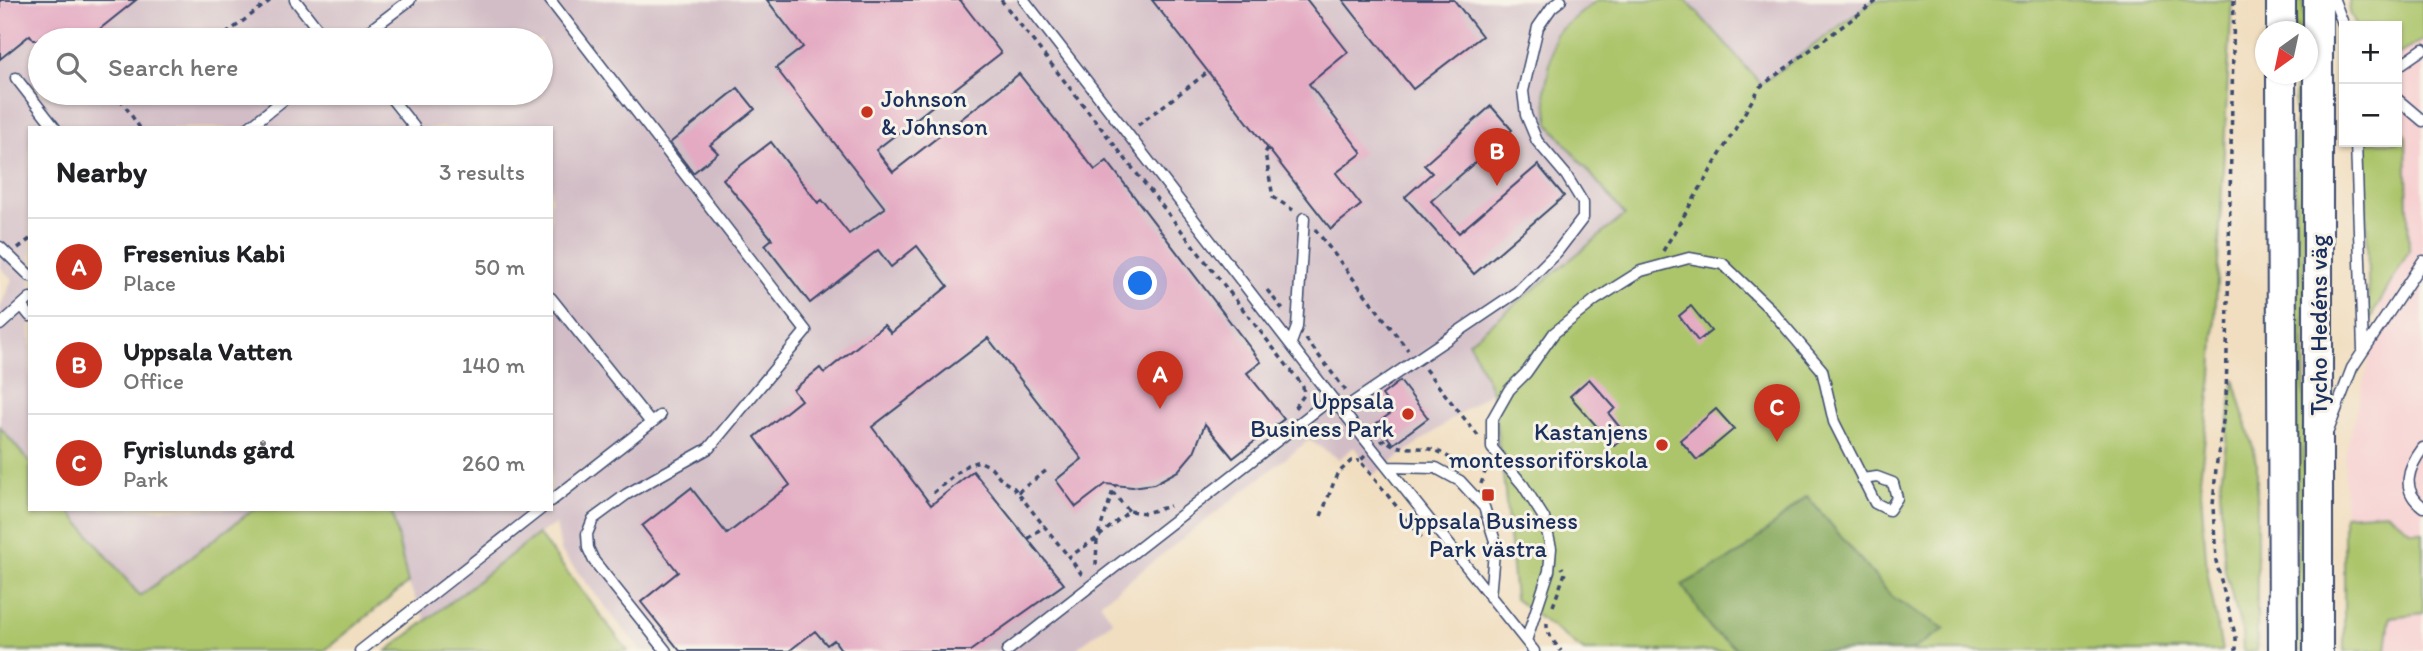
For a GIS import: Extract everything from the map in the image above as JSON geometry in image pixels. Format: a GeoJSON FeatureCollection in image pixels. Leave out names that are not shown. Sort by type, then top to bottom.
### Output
{"type":"FeatureCollection","features":[{"type":"Feature","properties":{"kind":"main road"},"geometry":{"type":"LineString","coordinates":[[2281,0],[2281,21]]}},
{"type":"Feature","properties":{"kind":"main road","name":"Tycho Hedéns väg"},"geometry":{"type":"LineString","coordinates":[[2318,0],[2318,651]]}},
{"type":"Feature","properties":{"kind":"main road","name":"Tycho Hedéns väg"},"geometry":{"type":"LineString","coordinates":[[2281,84],[2283,651]]}},
{"type":"Feature","properties":{"kind":"lane"},"geometry":{"type":"LineString","coordinates":[[295,0],[317,28]]}},
{"type":"Feature","properties":{"kind":"lane"},"geometry":{"type":"LineString","coordinates":[[373,28],[410,0]]}},
{"type":"Feature","properties":{"kind":"lane"},"geometry":{"type":"LineString","coordinates":[[550,0],[806,331],[709,448],[627,494],[593,519],[587,534],[594,561],[666,651]]}},
{"type":"Feature","properties":{"kind":"lane"},"geometry":{"type":"LineString","coordinates":[[1024,0],[1332,398],[1534,651]]}},
{"type":"Feature","properties":{"kind":"lane"},"geometry":{"type":"LineString","coordinates":[[1342,410],[1517,292],[1557,252],[1583,218],[1583,203],[1566,175],[1538,141],[1526,115],[1523,91],[1538,27],[1552,7],[1561,0]]}},
{"type":"Feature","properties":{"kind":"lane"},"geometry":{"type":"LineString","coordinates":[[2334,0],[2342,21]]}},
{"type":"Feature","properties":{"kind":"lane"},"geometry":{"type":"LineString","coordinates":[[2402,63],[2423,50]]}},
{"type":"Feature","properties":{"kind":"lane"},"geometry":{"type":"LineString","coordinates":[[16,78],[28,93]]}},
{"type":"Feature","properties":{"kind":"lane"},"geometry":{"type":"LineString","coordinates":[[2402,103],[2423,121]]}},
{"type":"Feature","properties":{"kind":"lane"},"geometry":{"type":"LineString","coordinates":[[37,105],[53,126]]}},
{"type":"Feature","properties":{"kind":"lane"},"geometry":{"type":"LineString","coordinates":[[251,126],[277,105]]}},
{"type":"Feature","properties":{"kind":"lane"},"geometry":{"type":"LineString","coordinates":[[397,105],[413,126]]}},
{"type":"Feature","properties":{"kind":"lane"},"geometry":{"type":"LineString","coordinates":[[2356,147],[2363,350]]}},
{"type":"Feature","properties":{"kind":"lane"},"geometry":{"type":"LineString","coordinates":[[1292,343],[1297,327],[1304,218]]}},
{"type":"Feature","properties":{"kind":"lane"},"geometry":{"type":"LineString","coordinates":[[0,247],[28,274]]}},
{"type":"Feature","properties":{"kind":"lane"},"geometry":{"type":"LineString","coordinates":[[1526,641],[1549,572],[1551,548],[1544,518],[1523,485],[1492,448],[1492,420],[1509,390],[1526,373],[1554,333],[1595,300],[1642,271],[1689,258],[1723,264],[1770,309],[1822,370],[1834,422],[1862,479]]}},
{"type":"Feature","properties":{"kind":"lane"},"geometry":{"type":"LineString","coordinates":[[2318,458],[2352,368],[2423,261]]}},
{"type":"Feature","properties":{"kind":"lane"},"geometry":{"type":"LineString","coordinates":[[553,300],[651,423]]}},
{"type":"Feature","properties":{"kind":"lane"},"geometry":{"type":"LineString","coordinates":[[0,325],[26,302]]}},
{"type":"Feature","properties":{"kind":"lane"},"geometry":{"type":"LineString","coordinates":[[1007,651],[1332,398]]}},
{"type":"Feature","properties":{"kind":"lane"},"geometry":{"type":"LineString","coordinates":[[553,500],[660,416]]}},
{"type":"Feature","properties":{"kind":"lane"},"geometry":{"type":"LineString","coordinates":[[2423,448],[2414,459],[2407,479],[2413,500],[2423,507]]}},
{"type":"Feature","properties":{"kind":"lane"},"geometry":{"type":"LineString","coordinates":[[1388,467],[1436,468],[1460,481],[1484,507],[1495,541],[1490,597]]}},
{"type":"Feature","properties":{"kind":"lane"},"geometry":{"type":"LineString","coordinates":[[360,651],[538,511]]}},
{"type":"Feature","properties":{"kind":"path"},"geometry":{"type":"LineString","coordinates":[[234,28],[271,0]]}},
{"type":"Feature","properties":{"kind":"path"},"geometry":{"type":"LineString","coordinates":[[1001,0],[1303,386],[1304,395],[1293,411]]}},
{"type":"Feature","properties":{"kind":"path"},"geometry":{"type":"LineString","coordinates":[[1653,268],[1760,87],[1878,0]]}},
{"type":"Feature","properties":{"kind":"path"},"geometry":{"type":"LineString","coordinates":[[2234,0],[2227,401],[2213,506],[2216,561],[2236,638],[2236,651]]}},
{"type":"Feature","properties":{"kind":"path"},"geometry":{"type":"LineString","coordinates":[[1138,124],[1208,72]]}},
{"type":"Feature","properties":{"kind":"path"},"geometry":{"type":"LineString","coordinates":[[124,105],[139,126]]}},
{"type":"Feature","properties":{"kind":"path"},"geometry":{"type":"LineString","coordinates":[[1268,148],[1265,153],[1273,197],[1315,229],[1405,347],[1480,438],[1492,448],[1481,485]]}},
{"type":"Feature","properties":{"kind":"path"},"geometry":{"type":"LineString","coordinates":[[933,493],[967,465],[979,461],[991,467],[1003,481],[1018,492],[1093,583]]}},
{"type":"Feature","properties":{"kind":"path"},"geometry":{"type":"LineString","coordinates":[[1321,516],[1338,474],[1350,461],[1360,461]]}},
{"type":"Feature","properties":{"kind":"path"},"geometry":{"type":"LineString","coordinates":[[1018,492],[1047,470]]}},
{"type":"Feature","properties":{"kind":"path"},"geometry":{"type":"LineString","coordinates":[[1093,583],[1097,538],[1115,485]]}},
{"type":"Feature","properties":{"kind":"path"},"geometry":{"type":"LineString","coordinates":[[1112,492],[1129,512]]}},
{"type":"Feature","properties":{"kind":"path"},"geometry":{"type":"LineString","coordinates":[[1069,557],[1129,512],[1162,510],[1177,502]]}},
{"type":"Feature","properties":{"kind":"path"},"geometry":{"type":"LineString","coordinates":[[1028,539],[1044,526]]}},
{"type":"Feature","properties":{"kind":"path"},"geometry":{"type":"LineString","coordinates":[[1551,548],[1565,573],[1549,615],[1547,628],[1561,651]]}},
{"type":"Feature","properties":{"kind":"shaded area"},"geometry":{"type":"Polygon","coordinates":[[[0,0],[1597,0],[1555,34],[1545,91],[1549,124],[1625,215],[1474,355],[1492,391],[1373,475],[1354,447],[1339,459],[1309,440],[1100,603],[1113,621],[1078,647],[1079,651],[641,651],[561,551],[556,524],[538,534],[426,620],[408,583],[391,511],[553,511],[553,126],[28,126],[28,461],[0,427],[0,308],[12,279],[0,267],[0,0]]]}},
{"type":"Feature","properties":{"kind":"shaded area"},"geometry":{"type":"Polygon","coordinates":[[[1685,0],[1875,0],[1760,85],[1685,0]]]}},
{"type":"Feature","properties":{"kind":"shaded area"},"geometry":{"type":"Polygon","coordinates":[[[2423,40],[2423,651],[2344,651],[2345,455],[2379,323],[2378,147],[2402,147],[2402,52],[2423,40]]]}},
{"type":"Feature","properties":{"kind":"shaded area"},"geometry":{"type":"Polygon","coordinates":[[[70,511],[251,511],[140,597],[70,511]]]}},
{"type":"Feature","properties":{"kind":"green space"},"geometry":{"type":"Polygon","coordinates":[[[1597,0],[1686,0],[1761,84],[1875,0],[2232,0],[2212,377],[2200,479],[2207,571],[2222,651],[1584,651],[1515,599],[1492,391],[1469,342],[1625,215],[1549,124],[1545,91],[1555,34],[1597,0]]]}},
{"type":"Feature","properties":{"kind":"green space"},"geometry":{"type":"Polygon","coordinates":[[[2295,0],[2304,0],[2304,21],[2295,21],[2295,0]]]}},
{"type":"Feature","properties":{"kind":"green space"},"geometry":{"type":"Polygon","coordinates":[[[2349,0],[2423,0],[2423,40],[2402,52],[2402,21],[2354,21],[2350,13],[2349,0]]]}},
{"type":"Feature","properties":{"kind":"green space"},"geometry":{"type":"Polygon","coordinates":[[[2295,84],[2304,84],[2305,651],[2297,651],[2295,84]]]}},
{"type":"Feature","properties":{"kind":"green space"},"geometry":{"type":"Polygon","coordinates":[[[2402,130],[2406,135],[2409,251],[2369,321],[2365,147],[2402,147],[2402,130]]]}},
{"type":"Feature","properties":{"kind":"green space"},"geometry":{"type":"Polygon","coordinates":[[[2234,379],[2257,462],[2257,651],[2243,651],[2242,631],[2225,570],[2220,491],[2234,379]]]}},
{"type":"Feature","properties":{"kind":"green space"},"geometry":{"type":"Polygon","coordinates":[[[0,427],[28,461],[28,511],[70,511],[140,596],[251,511],[391,511],[408,583],[324,651],[0,651],[0,427]]]}},
{"type":"Feature","properties":{"kind":"green space"},"geometry":{"type":"Polygon","coordinates":[[[1807,496],[1892,597],[1945,629],[1910,651],[1741,651],[1713,632],[1682,585],[1742,552],[1807,496]]]}},
{"type":"Feature","properties":{"kind":"green space"},"geometry":{"type":"Polygon","coordinates":[[[2387,512],[2411,531],[2423,532],[2423,613],[2390,617],[2386,651],[2344,651],[2344,515],[2387,512]]]}},
{"type":"Feature","properties":{"kind":"green space"},"geometry":{"type":"Polygon","coordinates":[[[538,534],[628,651],[387,651],[538,534]]]}},
{"type":"Feature","properties":{"kind":"building"},"geometry":{"type":"Polygon","coordinates":[[[0,0],[136,0],[101,28],[28,28],[28,37],[0,59],[0,0]]]}},
{"type":"Feature","properties":{"kind":"building"},"geometry":{"type":"Polygon","coordinates":[[[767,0],[960,0],[1001,53],[876,150],[893,172],[1019,74],[1095,170],[1107,161],[1261,362],[1247,373],[1284,419],[1233,458],[1205,424],[1194,452],[1178,471],[1154,484],[1132,487],[1106,484],[1076,507],[1056,480],[1082,459],[988,338],[872,427],[931,505],[973,471],[1064,584],[970,651],[842,651],[834,640],[827,645],[815,631],[789,651],[680,651],[641,602],[678,572],[642,526],[691,488],[727,534],[790,485],[755,437],[801,400],[793,390],[820,368],[824,373],[884,325],[891,333],[948,286],[917,246],[891,267],[878,250],[810,303],[765,245],[772,239],[723,179],[771,142],[818,203],[822,200],[849,234],[885,208],[776,68],[803,47],[767,0]]]}},
{"type":"Feature","properties":{"kind":"building"},"geometry":{"type":"Polygon","coordinates":[[[1152,0],[1307,0],[1348,52],[1309,84],[1362,153],[1336,173],[1361,205],[1331,229],[1152,0]]]}},
{"type":"Feature","properties":{"kind":"building"},"geometry":{"type":"Polygon","coordinates":[[[1343,0],[1454,0],[1482,36],[1413,89],[1343,0]]]}},
{"type":"Feature","properties":{"kind":"building"},"geometry":{"type":"Polygon","coordinates":[[[738,88],[755,109],[710,145],[718,153],[693,173],[670,143],[738,88]]]}},
{"type":"Feature","properties":{"kind":"building"},"geometry":{"type":"Polygon","coordinates":[[[1491,106],[1512,130],[1431,201],[1459,233],[1538,165],[1564,196],[1474,274],[1405,197],[1432,173],[1424,165],[1491,106]]]}},
{"type":"Feature","properties":{"kind":"building"},"geometry":{"type":"Polygon","coordinates":[[[1691,306],[1711,331],[1698,341],[1679,316],[1691,306]]]}},
{"type":"Feature","properties":{"kind":"building"},"geometry":{"type":"Polygon","coordinates":[[[1589,379],[1615,408],[1609,414],[1626,435],[1614,446],[1570,396],[1589,379]]]}},
{"type":"Feature","properties":{"kind":"building","name":"Uppsala Business Park"},"geometry":{"type":"Polygon","coordinates":[[[1400,381],[1428,418],[1393,444],[1377,423],[1394,411],[1382,395],[1400,381]]]}},
{"type":"Feature","properties":{"kind":"building"},"geometry":{"type":"Polygon","coordinates":[[[1716,409],[1734,429],[1697,460],[1680,440],[1716,409]]]}},
{"type":"Feature","properties":{"kind":"place","name":"Johnson & Johnson"},"geometry":{"type":"Point","coordinates":[867,112]}},
{"type":"Feature","properties":{"kind":"place","name":"Uppsala Vatten"},"geometry":{"type":"Point","coordinates":[1497,186]}},
{"type":"Feature","properties":{"kind":"place","name":"Fresenius Kabi"},"geometry":{"type":"Point","coordinates":[1160,409]}},
{"type":"Feature","properties":{"kind":"place","name":"Uppsala Business Park"},"geometry":{"type":"Point","coordinates":[1408,414]}},
{"type":"Feature","properties":{"kind":"place","name":"Fyrislunds gård"},"geometry":{"type":"Point","coordinates":[1777,442]}},
{"type":"Feature","properties":{"kind":"place","name":"Kastanjens montessoriförskola"},"geometry":{"type":"Point","coordinates":[1662,445]}},
{"type":"Feature","properties":{"kind":"place","name":"Uppsala Business Park västra"},"geometry":{"type":"Point","coordinates":[1488,495]}}]}
